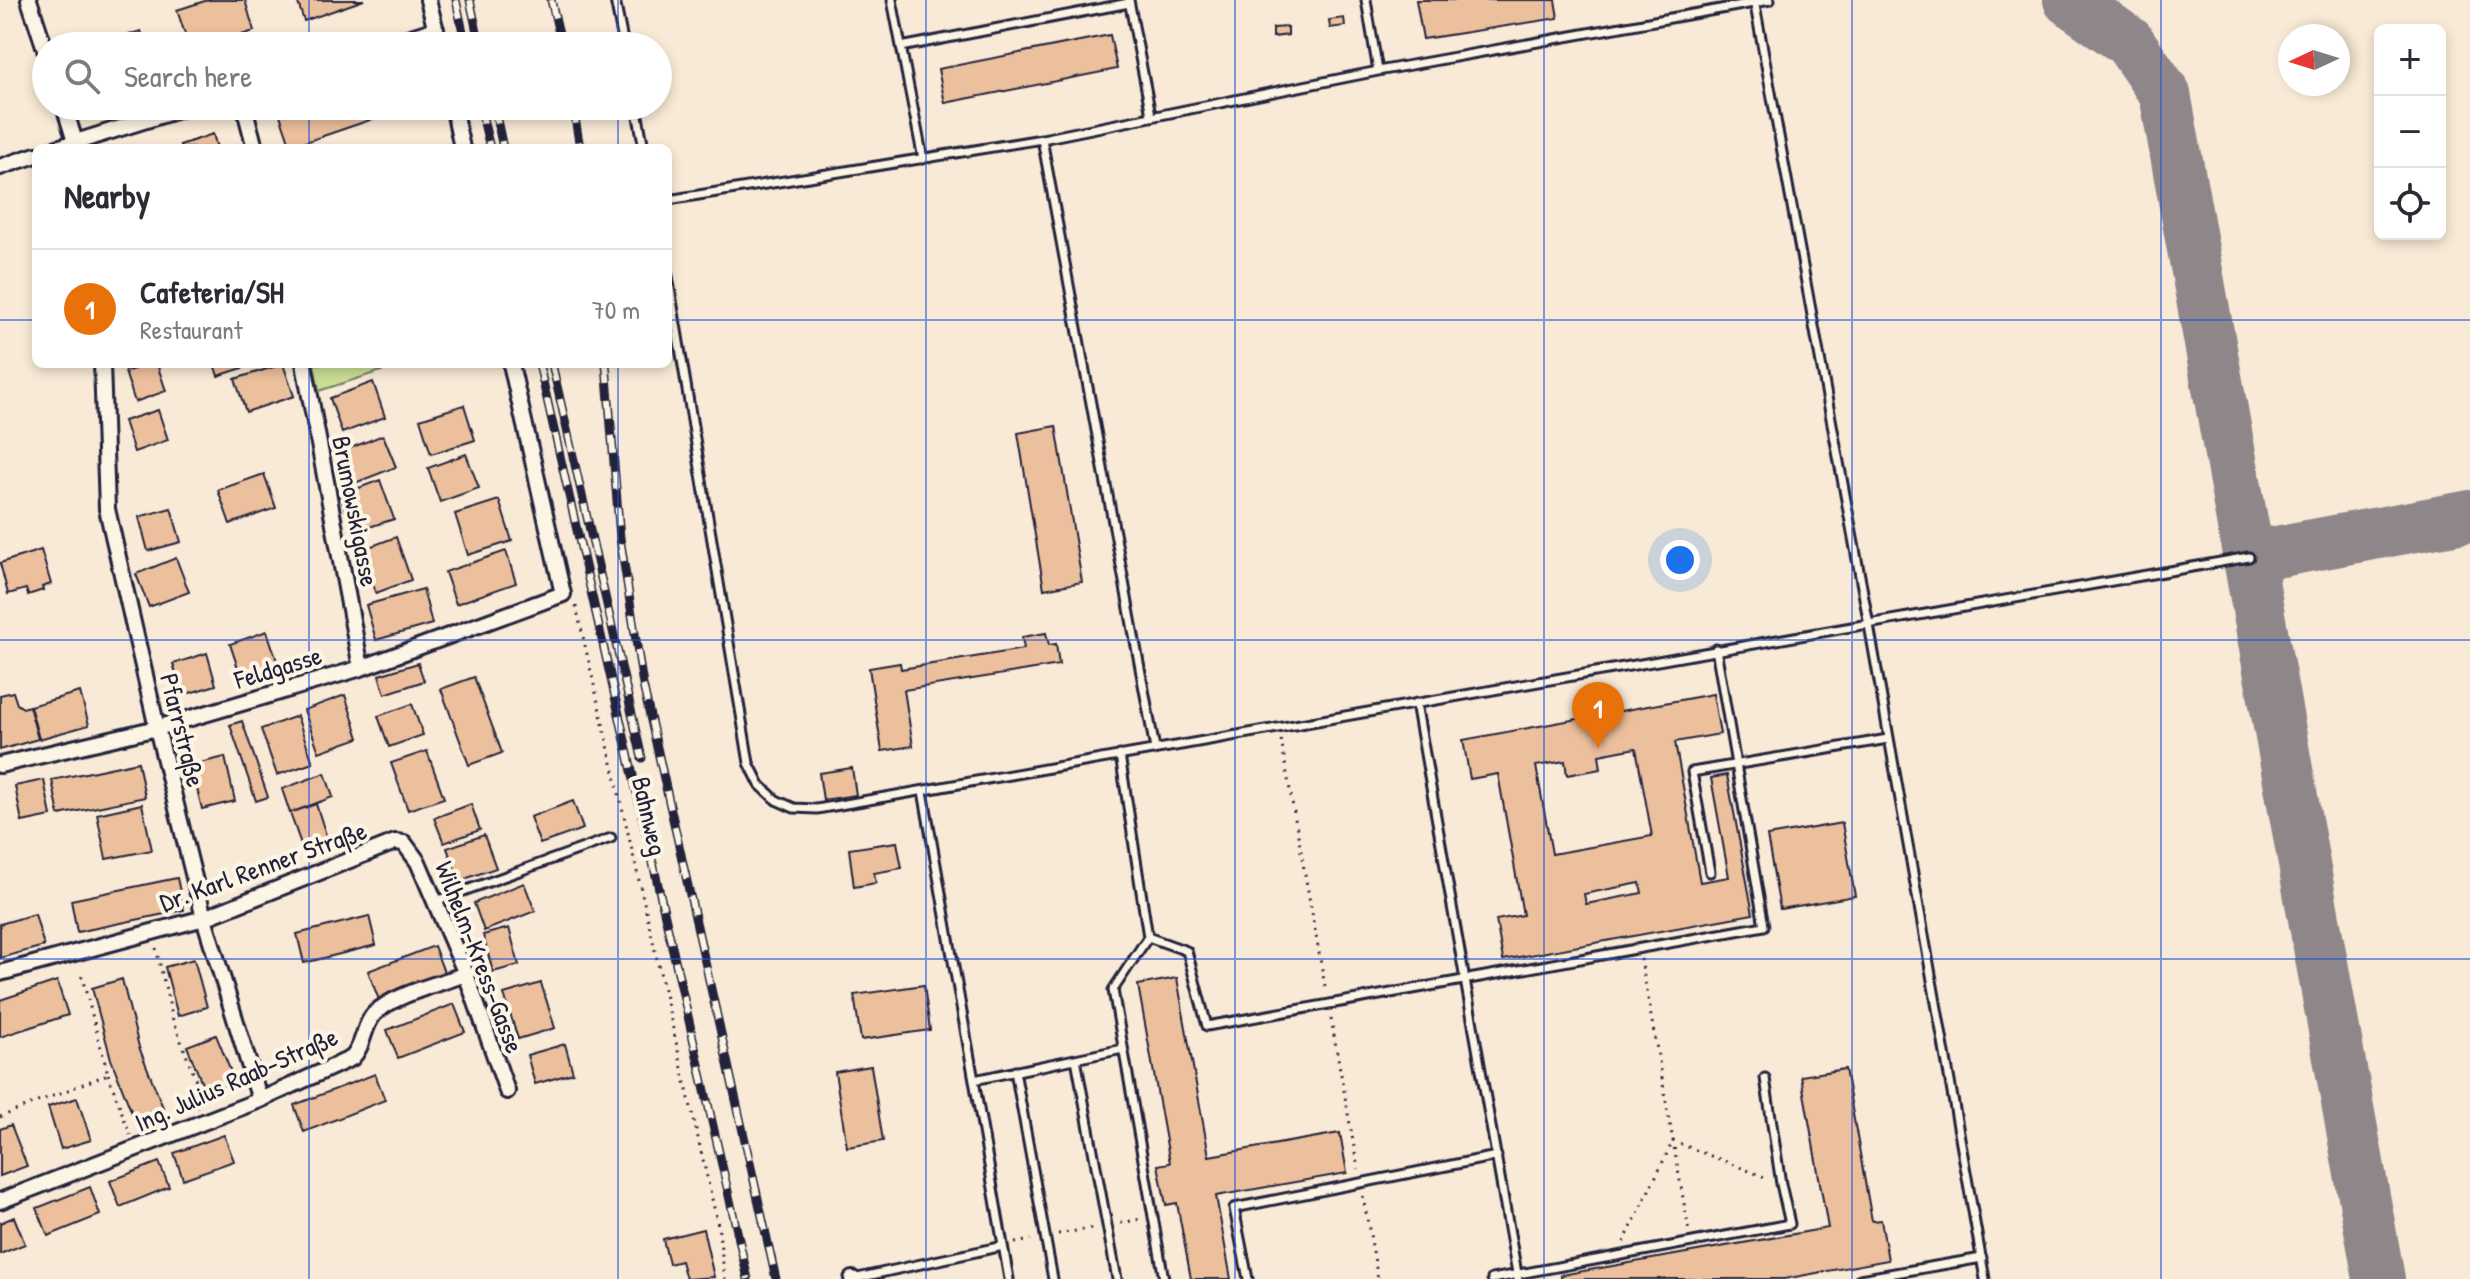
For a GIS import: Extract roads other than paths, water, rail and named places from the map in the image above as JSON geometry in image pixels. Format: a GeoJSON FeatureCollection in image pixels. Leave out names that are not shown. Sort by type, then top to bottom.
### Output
{"type":"FeatureCollection","features":[{"type":"Feature","properties":{"kind":"street"},"geometry":{"type":"LineString","coordinates":[[29,0],[39,32]]}},
{"type":"Feature","properties":{"kind":"street"},"geometry":{"type":"LineString","coordinates":[[428,0],[437,32]]}},
{"type":"Feature","properties":{"kind":"street"},"geometry":{"type":"LineString","coordinates":[[427,32],[436,29]]}},
{"type":"Feature","properties":{"kind":"street"},"geometry":{"type":"LineString","coordinates":[[68,120],[76,144]]}},
{"type":"Feature","properties":{"kind":"street"},"geometry":{"type":"LineString","coordinates":[[79,144],[150,120]]}},
{"type":"Feature","properties":{"kind":"street"},"geometry":{"type":"LineString","coordinates":[[248,120],[254,144]]}},
{"type":"Feature","properties":{"kind":"street"},"geometry":{"type":"LineString","coordinates":[[456,120],[461,144]]}},
{"type":"Feature","properties":{"kind":"street"},"geometry":{"type":"LineString","coordinates":[[0,167],[32,156]]}},
{"type":"Feature","properties":{"kind":"street","name":"Pfarrstraße"},"geometry":{"type":"LineString","coordinates":[[102,368],[107,509],[204,918],[260,1100]]}},
{"type":"Feature","properties":{"kind":"street","name":"Brumowskigasse"},"geometry":{"type":"LineString","coordinates":[[305,368],[361,668]]}},
{"type":"Feature","properties":{"kind":"street","name":"Feldgasse"},"geometry":{"type":"LineString","coordinates":[[0,765],[157,728],[361,668],[563,594],[512,368]]}},
{"type":"Feature","properties":{"kind":"street","name":"Dr. Karl Renner Straße"},"geometry":{"type":"LineString","coordinates":[[0,973],[204,918],[395,842],[404,843]]}},
{"type":"Feature","properties":{"kind":"street","name":"Wilhelm-Kress-Gasse"},"geometry":{"type":"LineString","coordinates":[[404,843],[418,862],[436,901],[466,974],[507,1091]]}},
{"type":"Feature","properties":{"kind":"street","name":"Ing. Julius Raab-Straße"},"geometry":{"type":"LineString","coordinates":[[0,1201],[260,1100],[352,1058],[370,1020],[385,1004],[466,974]]}},
{"type":"Feature","properties":{"kind":"lane"},"geometry":{"type":"LineString","coordinates":[[615,0],[621,32]]}},
{"type":"Feature","properties":{"kind":"lane"},"geometry":{"type":"LineString","coordinates":[[892,0],[923,159]]}},
{"type":"Feature","properties":{"kind":"lane"},"geometry":{"type":"LineString","coordinates":[[1366,0],[1378,71]]}},
{"type":"Feature","properties":{"kind":"lane"},"geometry":{"type":"LineString","coordinates":[[672,199],[1042,139],[1378,71],[1770,0]]}},
{"type":"Feature","properties":{"kind":"lane"},"geometry":{"type":"LineString","coordinates":[[901,47],[1129,1],[1151,115]]}},
{"type":"Feature","properties":{"kind":"lane"},"geometry":{"type":"LineString","coordinates":[[1754,2],[1985,1279]]}},
{"type":"Feature","properties":{"kind":"lane"},"geometry":{"type":"LineString","coordinates":[[639,120],[643,144]]}},
{"type":"Feature","properties":{"kind":"lane"},"geometry":{"type":"LineString","coordinates":[[1042,139],[1155,749]]}},
{"type":"Feature","properties":{"kind":"lane"},"geometry":{"type":"LineString","coordinates":[[672,300],[749,763],[760,785],[776,800],[794,808],[817,809],[923,791],[2249,557]]}},
{"type":"Feature","properties":{"kind":"lane"},"geometry":{"type":"LineString","coordinates":[[1148,937],[1187,951],[1207,1026],[1764,926],[1716,649]]}},
{"type":"Feature","properties":{"kind":"lane"},"geometry":{"type":"LineString","coordinates":[[1416,703],[1518,1276]]}},
{"type":"Feature","properties":{"kind":"lane"},"geometry":{"type":"LineString","coordinates":[[1710,872],[1692,772],[1888,739]]}},
{"type":"Feature","properties":{"kind":"lane"},"geometry":{"type":"LineString","coordinates":[[1120,755],[1148,937],[1113,990],[1164,1279]]}},
{"type":"Feature","properties":{"kind":"lane"},"geometry":{"type":"LineString","coordinates":[[923,791],[1009,1279]]}},
{"type":"Feature","properties":{"kind":"lane"},"geometry":{"type":"LineString","coordinates":[[436,901],[611,838]]}},
{"type":"Feature","properties":{"kind":"lane"},"geometry":{"type":"LineString","coordinates":[[974,1080],[1123,1049]]}},
{"type":"Feature","properties":{"kind":"lane"},"geometry":{"type":"LineString","coordinates":[[1076,1059],[1117,1279]]}},
{"type":"Feature","properties":{"kind":"lane"},"geometry":{"type":"LineString","coordinates":[[1015,1071],[1053,1279]]}},
{"type":"Feature","properties":{"kind":"lane"},"geometry":{"type":"LineString","coordinates":[[1492,1279],[1790,1224],[1765,1078]]}},
{"type":"Feature","properties":{"kind":"lane"},"geometry":{"type":"LineString","coordinates":[[1248,1279],[1234,1208],[1497,1156]]}},
{"type":"Feature","properties":{"kind":"lane"},"geometry":{"type":"LineString","coordinates":[[853,1279],[1003,1246]]}},
{"type":"Feature","properties":{"kind":"lane"},"geometry":{"type":"LineString","coordinates":[[1860,1279],[1982,1258]]}},
{"type":"Feature","properties":{"kind":"railway"},"geometry":{"type":"LineString","coordinates":[[456,0],[463,32]]}},
{"type":"Feature","properties":{"kind":"railway"},"geometry":{"type":"LineString","coordinates":[[470,0],[477,32]]}},
{"type":"Feature","properties":{"kind":"railway"},"geometry":{"type":"LineString","coordinates":[[551,0],[559,32]]}},
{"type":"Feature","properties":{"kind":"railway"},"geometry":{"type":"LineString","coordinates":[[483,120],[489,144]]}},
{"type":"Feature","properties":{"kind":"railway"},"geometry":{"type":"LineString","coordinates":[[497,120],[502,144]]}},
{"type":"Feature","properties":{"kind":"railway"},"geometry":{"type":"LineString","coordinates":[[575,120],[579,144]]}},
{"type":"Feature","properties":{"kind":"railway"},"geometry":{"type":"LineString","coordinates":[[540,368],[748,1279]]}},
{"type":"Feature","properties":{"kind":"railway"},"geometry":{"type":"LineString","coordinates":[[553,368],[642,758]]}},
{"type":"Feature","properties":{"kind":"railway"},"geometry":{"type":"LineString","coordinates":[[606,368],[620,538],[643,685],[776,1279]]}},
{"type":"Feature","properties":{"kind":"place","name":"Cafeteria/SH"},"geometry":{"type":"Point","coordinates":[1598,748]}}]}
